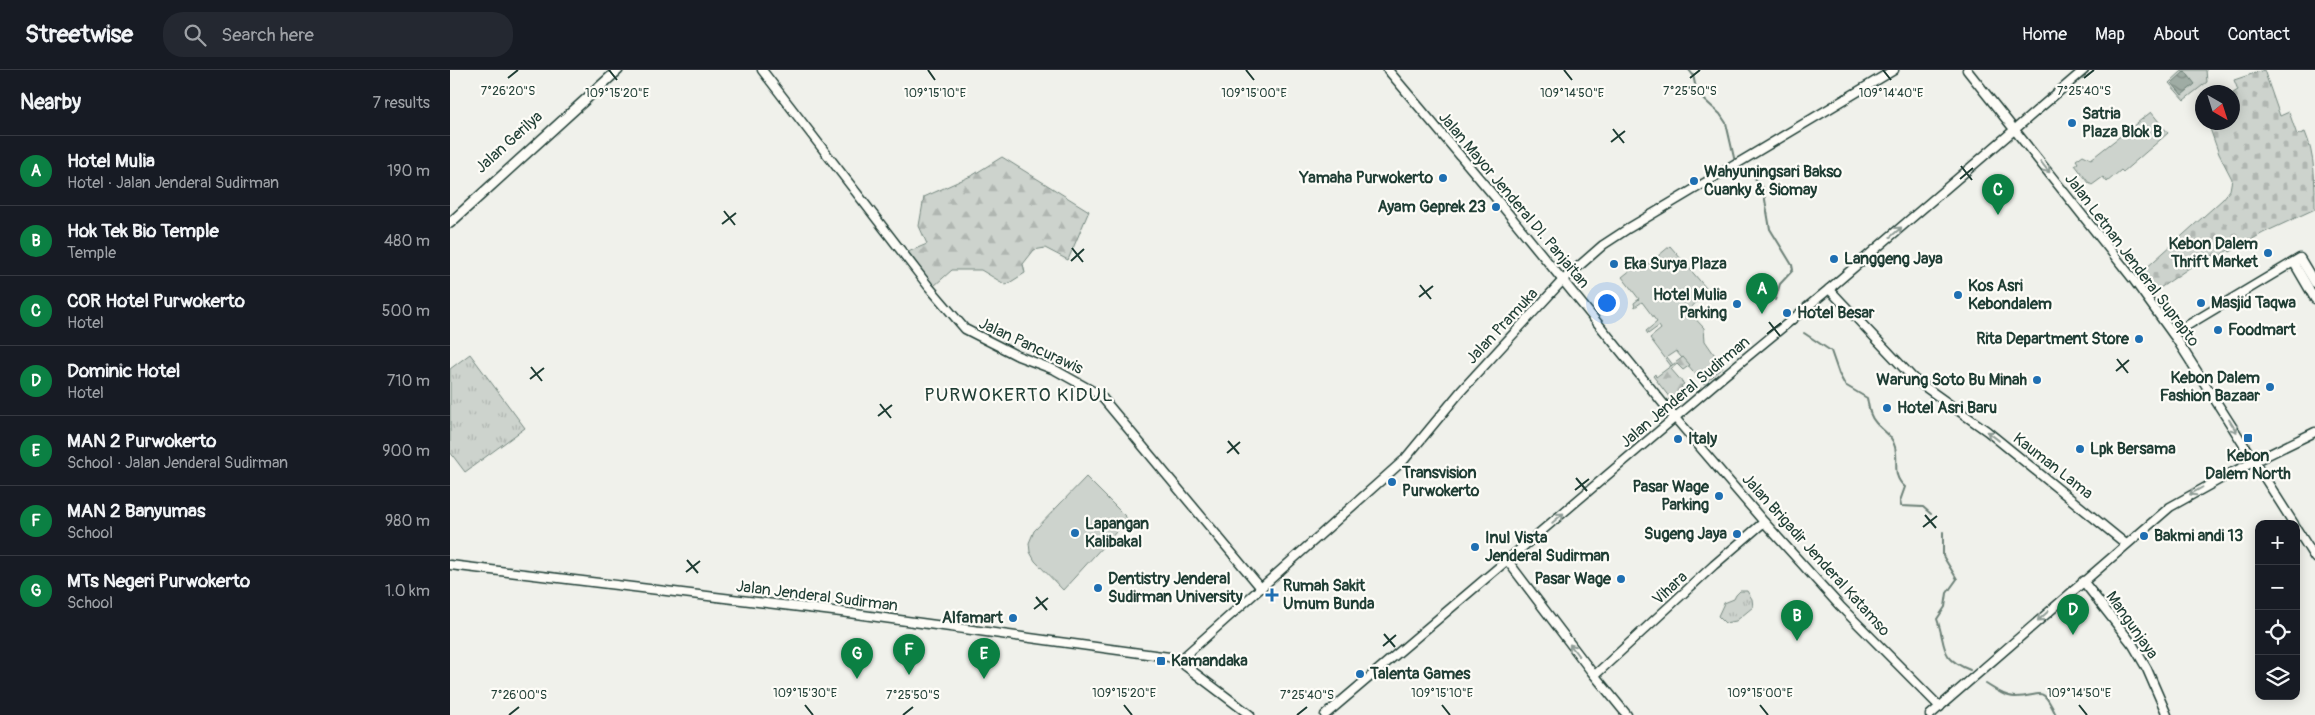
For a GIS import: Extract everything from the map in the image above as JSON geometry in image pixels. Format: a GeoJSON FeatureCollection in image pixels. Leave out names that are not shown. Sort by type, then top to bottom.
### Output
{"type":"FeatureCollection","features":[{"type":"Feature","properties":{"kind":"highway","name":"Jalan Gerilya"},"geometry":{"type":"LineString","coordinates":[[450,217],[506,170],[611,70]]}},
{"type":"Feature","properties":{"kind":"highway"},"geometry":{"type":"LineString","coordinates":[[450,223],[618,70]]}},
{"type":"Feature","properties":{"kind":"street","name":"Jalan Pancurawis"},"geometry":{"type":"LineString","coordinates":[[762,70],[929,287],[965,329],[1018,356],[1055,370],[1100,394],[1261,588]]}},
{"type":"Feature","properties":{"kind":"street","name":"Jalan Mayor Jenderal DI. Panjaitan"},"geometry":{"type":"LineString","coordinates":[[1388,70],[1675,418]]}},
{"type":"Feature","properties":{"kind":"street","name":"Jalan Pramuka"},"geometry":{"type":"LineString","coordinates":[[1180,661],[1404,460],[1461,391],[1563,280],[1603,245],[1894,70]]}},
{"type":"Feature","properties":{"kind":"street","name":"Jalan Letnan Jenderal Suprapto"},"geometry":{"type":"LineString","coordinates":[[1966,70],[2133,278],[2173,334],[2292,520]]}},
{"type":"Feature","properties":{"kind":"street","name":"Jalan Jenderal Sudirman"},"geometry":{"type":"LineString","coordinates":[[1325,715],[1829,289],[2084,70]]}},
{"type":"Feature","properties":{"kind":"street"},"geometry":{"type":"LineString","coordinates":[[2173,334],[2297,260]]}},
{"type":"Feature","properties":{"kind":"street"},"geometry":{"type":"LineString","coordinates":[[2297,260],[2315,284]]}},
{"type":"Feature","properties":{"kind":"street"},"geometry":{"type":"LineString","coordinates":[[2297,260],[2315,299]]}},
{"type":"Feature","properties":{"kind":"street","name":"Kauman Lama"},"geometry":{"type":"LineString","coordinates":[[1829,289],[1914,379],[1987,431],[2126,544]]}},
{"type":"Feature","properties":{"kind":"street","name":"Jalan Brigadir Jenderal Katamso"},"geometry":{"type":"LineString","coordinates":[[1675,418],[1764,522],[1840,606],[1940,707]]}},
{"type":"Feature","properties":{"kind":"street"},"geometry":{"type":"LineString","coordinates":[[1930,715],[2083,580],[2170,507],[2255,461],[2315,432]]}},
{"type":"Feature","properties":{"kind":"street","name":"Vihara"},"geometry":{"type":"LineString","coordinates":[[1595,675],[1714,565],[1764,522]]}},
{"type":"Feature","properties":{"kind":"street"},"geometry":{"type":"LineString","coordinates":[[2300,534],[2315,558]]}},
{"type":"Feature","properties":{"kind":"street"},"geometry":{"type":"LineString","coordinates":[[1507,560],[1627,715]]}},
{"type":"Feature","properties":{"kind":"street","name":"Jalan Jenderal Sudirman"},"geometry":{"type":"LineString","coordinates":[[450,565],[841,612],[1169,657],[1180,661]]}},
{"type":"Feature","properties":{"kind":"street","name":"Mangunjaya"},"geometry":{"type":"LineString","coordinates":[[2083,580],[2133,645],[2147,669],[2167,715]]}},
{"type":"Feature","properties":{"kind":"street"},"geometry":{"type":"LineString","coordinates":[[1180,661],[1250,715]]}},
{"type":"Feature","properties":{"kind":"green space"},"geometry":{"type":"Polygon","coordinates":[[[2183,70],[2206,70],[2207,82],[2203,85],[2195,85],[2195,91],[2184,100],[2169,83],[2183,70]]]}},
{"type":"Feature","properties":{"kind":"green space"},"geometry":{"type":"Polygon","coordinates":[[[2264,70],[2280,116],[2289,112],[2297,135],[2305,132],[2311,150],[2314,169],[2315,209],[2263,233],[2230,252],[2228,250],[2219,257],[2208,255],[2147,297],[2134,279],[2223,199],[2230,190],[2232,179],[2219,154],[2210,130],[2240,130],[2240,85],[2236,85],[2234,80],[2264,70]]]}},
{"type":"Feature","properties":{"kind":"green space"},"geometry":{"type":"Polygon","coordinates":[[[2151,112],[2168,133],[2123,172],[2121,170],[2107,182],[2103,177],[2092,185],[2089,183],[2075,165],[2078,163],[2076,160],[2083,155],[2091,159],[2151,112]]]}},
{"type":"Feature","properties":{"kind":"green space"},"geometry":{"type":"Polygon","coordinates":[[[1002,157],[1089,211],[1068,260],[1045,248],[1034,250],[1023,264],[1025,273],[1006,285],[981,270],[952,270],[934,286],[908,252],[927,244],[919,226],[924,197],[973,175],[1002,157]]]}},
{"type":"Feature","properties":{"kind":"green space"},"geometry":{"type":"Polygon","coordinates":[[[1670,246],[1706,288],[1703,291],[1705,293],[1688,311],[1704,328],[1705,341],[1723,367],[1704,384],[1676,351],[1667,357],[1673,365],[1671,366],[1650,338],[1661,329],[1659,326],[1648,334],[1646,331],[1657,322],[1642,302],[1635,307],[1634,303],[1639,299],[1622,277],[1642,261],[1645,265],[1648,263],[1651,266],[1654,264],[1652,261],[1670,246]]]}},
{"type":"Feature","properties":{"kind":"green space"},"geometry":{"type":"Polygon","coordinates":[[[470,354],[525,428],[465,472],[450,452],[450,369],[470,354]]]}},
{"type":"Feature","properties":{"kind":"green space"},"geometry":{"type":"Polygon","coordinates":[[[1683,357],[1690,365],[1683,370],[1677,364],[1671,369],[1684,384],[1681,386],[1683,389],[1672,398],[1679,407],[1673,408],[1665,403],[1670,398],[1653,376],[1655,374],[1656,377],[1683,357]]]}},
{"type":"Feature","properties":{"kind":"green space","name":"Lapangan Kalibakal"},"geometry":{"type":"Polygon","coordinates":[[[1086,477],[1128,519],[1063,590],[1035,561],[1030,552],[1029,543],[1034,531],[1086,477]]]}},
{"type":"Feature","properties":{"kind":"green space"},"geometry":{"type":"Polygon","coordinates":[[[1740,591],[1747,591],[1752,599],[1753,607],[1736,621],[1725,623],[1718,616],[1724,603],[1734,599],[1740,591]]]}},
{"type":"Feature","properties":{"kind":"water"},"geometry":{"type":"Polygon","coordinates":[[[2185,71],[2195,84],[2182,95],[2172,83],[2185,71]]]}},
{"type":"Feature","properties":{"kind":"waterway"},"geometry":{"type":"LineString","coordinates":[[1689,70],[1693,75],[1697,93],[1720,114],[1726,123],[1735,162]]}},
{"type":"Feature","properties":{"kind":"waterway"},"geometry":{"type":"LineString","coordinates":[[1737,166],[1754,177],[1763,188],[1770,229],[1792,265],[1793,270],[1780,284],[1775,300]]}},
{"type":"Feature","properties":{"kind":"waterway"},"geometry":{"type":"LineString","coordinates":[[1804,333],[1831,351],[1845,385],[1867,398],[1872,417],[1892,439],[1896,453],[1898,478],[1905,487],[1900,501],[1901,506],[1923,507],[1931,514]]}},
{"type":"Feature","properties":{"kind":"waterway"},"geometry":{"type":"LineString","coordinates":[[1943,532],[1943,556],[1957,579],[1947,593],[1945,607],[1937,619],[1948,656],[1970,670]]}},
{"type":"Feature","properties":{"kind":"waterway"},"geometry":{"type":"LineString","coordinates":[[1986,684],[2011,697],[2044,695],[2056,715]]}},
{"type":"Feature","properties":{"kind":"place","name":"Satria Plaza Blok B"},"geometry":{"type":"Point","coordinates":[2072,123]}},
{"type":"Feature","properties":{"kind":"place","name":"Yamaha Purwokerto"},"geometry":{"type":"Point","coordinates":[1443,178]}},
{"type":"Feature","properties":{"kind":"place","name":"Wahyuningsari Bakso Cuanky & Siomay"},"geometry":{"type":"Point","coordinates":[1694,181]}},
{"type":"Feature","properties":{"kind":"place","name":"Ayam Geprek 23"},"geometry":{"type":"Point","coordinates":[1496,207]}},
{"type":"Feature","properties":{"kind":"place","name":"COR Hotel Purwokerto"},"geometry":{"type":"Point","coordinates":[1998,215]}},
{"type":"Feature","properties":{"kind":"place","name":"Kebon Dalem Thrift Market"},"geometry":{"type":"Point","coordinates":[2268,253]}},
{"type":"Feature","properties":{"kind":"place","name":"Langgeng Jaya"},"geometry":{"type":"Point","coordinates":[1834,259]}},
{"type":"Feature","properties":{"kind":"place","name":"Eka Surya Plaza"},"geometry":{"type":"Point","coordinates":[1614,264]}},
{"type":"Feature","properties":{"kind":"place","name":"Kos Asri Kebondalem"},"geometry":{"type":"Point","coordinates":[1958,295]}},
{"type":"Feature","properties":{"kind":"place","name":"Masjid Taqwa"},"geometry":{"type":"Point","coordinates":[2201,303]}},
{"type":"Feature","properties":{"kind":"place","name":"Hotel Mulia Parking"},"geometry":{"type":"Point","coordinates":[1737,304]}},
{"type":"Feature","properties":{"kind":"place","name":"Hotel Besar"},"geometry":{"type":"Point","coordinates":[1787,313]}},
{"type":"Feature","properties":{"kind":"place","name":"Hotel Mulia"},"geometry":{"type":"Point","coordinates":[1762,314]}},
{"type":"Feature","properties":{"kind":"place","name":"Foodmart"},"geometry":{"type":"Point","coordinates":[2218,330]}},
{"type":"Feature","properties":{"kind":"place","name":"Rita Department Store"},"geometry":{"type":"Point","coordinates":[2139,339]}},
{"type":"Feature","properties":{"kind":"place","name":"Warung Soto Bu Minah"},"geometry":{"type":"Point","coordinates":[2037,380]}},
{"type":"Feature","properties":{"kind":"place","name":"Kebon Dalem Fashion Bazaar"},"geometry":{"type":"Point","coordinates":[2270,387]}},
{"type":"Feature","properties":{"kind":"place","name":"Hotel Asri Baru"},"geometry":{"type":"Point","coordinates":[1887,408]}},
{"type":"Feature","properties":{"kind":"place","name":"Kebon Dalem North"},"geometry":{"type":"Point","coordinates":[2248,438]}},
{"type":"Feature","properties":{"kind":"place","name":"Italy"},"geometry":{"type":"Point","coordinates":[1678,439]}},
{"type":"Feature","properties":{"kind":"place","name":"Lpk Bersama"},"geometry":{"type":"Point","coordinates":[2080,449]}},
{"type":"Feature","properties":{"kind":"place","name":"Transvision Purwokerto"},"geometry":{"type":"Point","coordinates":[1392,482]}},
{"type":"Feature","properties":{"kind":"place","name":"Pasar Wage Parking"},"geometry":{"type":"Point","coordinates":[1719,496]}},
{"type":"Feature","properties":{"kind":"place","name":"Lapangan Kalibakal"},"geometry":{"type":"Point","coordinates":[1075,533]}},
{"type":"Feature","properties":{"kind":"place","name":"Sugeng Jaya"},"geometry":{"type":"Point","coordinates":[1737,534]}},
{"type":"Feature","properties":{"kind":"place","name":"Bakmi andi 13"},"geometry":{"type":"Point","coordinates":[2144,536]}},
{"type":"Feature","properties":{"kind":"place","name":"Inul Vista Jenderal Sudirman"},"geometry":{"type":"Point","coordinates":[1475,547]}},
{"type":"Feature","properties":{"kind":"place","name":"Pasar Wage"},"geometry":{"type":"Point","coordinates":[1621,579]}},
{"type":"Feature","properties":{"kind":"place","name":"Dentistry Jenderal Sudirman University"},"geometry":{"type":"Point","coordinates":[1098,588]}},
{"type":"Feature","properties":{"kind":"place","name":"Rumah Sakit Umum Bunda"},"geometry":{"type":"Point","coordinates":[1272,595]}},
{"type":"Feature","properties":{"kind":"place","name":"Alfamart"},"geometry":{"type":"Point","coordinates":[1013,618]}},
{"type":"Feature","properties":{"kind":"place","name":"Dominic Hotel"},"geometry":{"type":"Point","coordinates":[2073,635]}},
{"type":"Feature","properties":{"kind":"place","name":"Hok Tek Bio Temple"},"geometry":{"type":"Point","coordinates":[1797,641]}},
{"type":"Feature","properties":{"kind":"place","name":"Kamandaka"},"geometry":{"type":"Point","coordinates":[1161,661]}},
{"type":"Feature","properties":{"kind":"place","name":"Talenta Games"},"geometry":{"type":"Point","coordinates":[1360,674]}},
{"type":"Feature","properties":{"kind":"place","name":"MAN 2 Banyumas"},"geometry":{"type":"Point","coordinates":[909,675]}},
{"type":"Feature","properties":{"kind":"place","name":"MTs Negeri Purwokerto"},"geometry":{"type":"Point","coordinates":[857,679]}},
{"type":"Feature","properties":{"kind":"place","name":"MAN 2 Purwokerto"},"geometry":{"type":"Point","coordinates":[984,679]}},
{"type":"Feature","properties":{"kind":"district","name":"PURWOKERTO KIDUL"},"geometry":{"type":"Point","coordinates":[1019,395]}}]}
